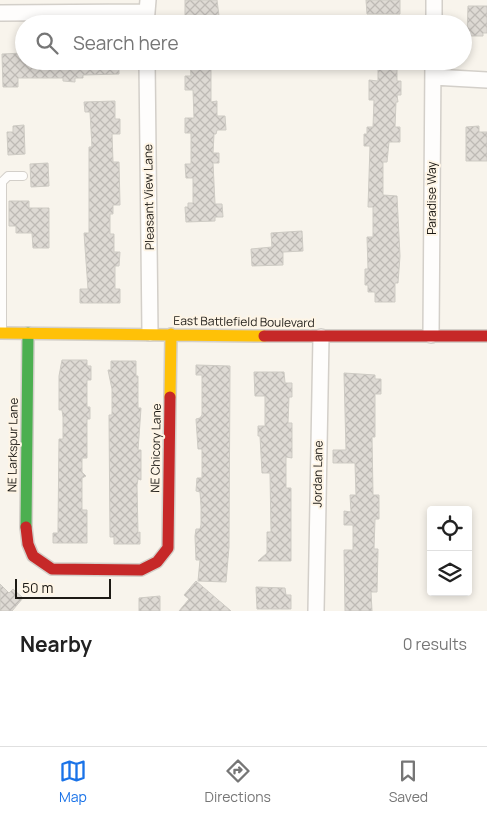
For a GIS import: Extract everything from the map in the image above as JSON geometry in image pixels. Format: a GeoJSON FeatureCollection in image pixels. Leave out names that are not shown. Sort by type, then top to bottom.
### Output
{"type":"FeatureCollection","features":[{"type":"Feature","properties":{"kind":"street"},"geometry":{"type":"LineString","coordinates":[[434,0],[434,15]]}},
{"type":"Feature","properties":{"kind":"street"},"geometry":{"type":"LineString","coordinates":[[0,13],[147,12]]}},
{"type":"Feature","properties":{"kind":"street","name":"Pleasant View Lane"},"geometry":{"type":"LineString","coordinates":[[147,70],[150,334]]}},
{"type":"Feature","properties":{"kind":"street","name":"Paradise Way"},"geometry":{"type":"LineString","coordinates":[[431,335],[433,70]]}},
{"type":"Feature","properties":{"kind":"street"},"geometry":{"type":"LineString","coordinates":[[433,78],[487,80]]}},
{"type":"Feature","properties":{"kind":"street","name":"East Battlefield Boulevard"},"geometry":{"type":"LineString","coordinates":[[1,333],[321,337],[487,336]]}},
{"type":"Feature","properties":{"kind":"street","name":"NE Larkspur Lane"},"geometry":{"type":"LineString","coordinates":[[28,333],[26,522],[27,542],[32,557],[41,565],[52,569],[141,570],[152,567],[161,560]]}},
{"type":"Feature","properties":{"kind":"street","name":"NE Chicory Lane"},"geometry":{"type":"LineString","coordinates":[[161,560],[168,548],[171,334]]}},
{"type":"Feature","properties":{"kind":"street","name":"Jordan Lane"},"geometry":{"type":"LineString","coordinates":[[316,611],[321,337]]}},
{"type":"Feature","properties":{"kind":"lane"},"geometry":{"type":"LineString","coordinates":[[1,333],[2,187],[4,178],[24,176]]}},
{"type":"Feature","properties":{"kind":"building"},"geometry":{"type":"Polygon","coordinates":[[[185,0],[217,0],[219,15],[185,15],[185,0]]]}},
{"type":"Feature","properties":{"kind":"building"},"geometry":{"type":"Polygon","coordinates":[[[366,0],[400,0],[400,14],[367,14],[366,0]]]}},
{"type":"Feature","properties":{"kind":"building"},"geometry":{"type":"Polygon","coordinates":[[[468,6],[487,6],[487,33],[483,33],[483,36],[472,36],[472,15],[468,15],[468,6]]]}},
{"type":"Feature","properties":{"kind":"building"},"geometry":{"type":"Polygon","coordinates":[[[15,53],[15,70],[119,70],[119,74],[83,75],[83,78],[75,78],[75,82],[63,81],[63,78],[18,78],[18,87],[3,87],[2,54],[15,53]]]}},
{"type":"Feature","properties":{"kind":"building"},"geometry":{"type":"Polygon","coordinates":[[[191,70],[211,70],[211,102],[217,101],[217,116],[225,116],[226,130],[217,130],[216,134],[214,134],[213,153],[219,153],[219,163],[213,163],[215,204],[222,204],[223,217],[215,217],[215,221],[186,222],[185,207],[188,207],[188,203],[193,203],[193,178],[186,178],[185,164],[191,164],[191,133],[185,133],[185,118],[194,118],[193,90],[185,90],[185,76],[191,76],[191,70]]]}},
{"type":"Feature","properties":{"kind":"building"},"geometry":{"type":"Polygon","coordinates":[[[378,70],[397,70],[397,81],[401,81],[401,95],[397,95],[398,102],[396,102],[395,127],[400,127],[400,142],[389,142],[387,162],[383,162],[383,195],[397,196],[400,256],[398,283],[395,283],[395,302],[375,302],[375,292],[368,292],[368,285],[365,285],[365,269],[368,269],[367,237],[373,237],[373,207],[368,207],[370,146],[364,146],[364,134],[367,134],[367,127],[373,127],[374,100],[369,100],[369,80],[378,81],[378,70]]]}},
{"type":"Feature","properties":{"kind":"building"},"geometry":{"type":"Polygon","coordinates":[[[115,101],[115,119],[120,119],[120,134],[112,134],[113,162],[119,162],[120,205],[113,205],[113,214],[110,214],[110,234],[114,234],[114,252],[120,252],[119,266],[115,266],[115,289],[120,289],[120,303],[80,303],[80,289],[88,289],[84,233],[89,233],[89,147],[92,147],[90,112],[85,112],[84,102],[115,101]]]}},
{"type":"Feature","properties":{"kind":"building"},"geometry":{"type":"Polygon","coordinates":[[[24,125],[25,154],[8,155],[7,132],[13,132],[13,126],[24,125]]]}},
{"type":"Feature","properties":{"kind":"building"},"geometry":{"type":"Polygon","coordinates":[[[479,126],[479,132],[487,132],[487,161],[466,161],[466,127],[479,126]]]}},
{"type":"Feature","properties":{"kind":"building"},"geometry":{"type":"Polygon","coordinates":[[[48,163],[49,186],[31,187],[30,164],[48,163]]]}},
{"type":"Feature","properties":{"kind":"building"},"geometry":{"type":"Polygon","coordinates":[[[9,201],[29,201],[29,208],[49,208],[49,248],[33,248],[32,233],[16,233],[16,226],[9,226],[9,201]]]}},
{"type":"Feature","properties":{"kind":"building"},"geometry":{"type":"Polygon","coordinates":[[[302,231],[303,251],[283,252],[283,265],[252,266],[251,249],[272,247],[271,233],[302,231]]]}},
{"type":"Feature","properties":{"kind":"building"},"geometry":{"type":"Polygon","coordinates":[[[62,360],[87,360],[87,366],[91,366],[91,380],[87,380],[87,407],[90,407],[90,419],[87,419],[87,458],[82,458],[82,472],[86,476],[82,478],[82,510],[87,510],[87,543],[53,543],[53,533],[58,533],[59,439],[63,439],[63,417],[62,410],[59,410],[59,376],[62,360]]]}},
{"type":"Feature","properties":{"kind":"building"},"geometry":{"type":"Polygon","coordinates":[[[111,361],[136,361],[138,408],[141,408],[138,450],[141,450],[141,480],[138,479],[137,485],[140,544],[114,544],[114,537],[110,537],[109,415],[112,415],[112,389],[108,370],[111,370],[111,361]]]}},
{"type":"Feature","properties":{"kind":"building"},"geometry":{"type":"Polygon","coordinates":[[[196,365],[230,366],[229,547],[226,582],[198,581],[200,560],[196,560],[195,536],[196,529],[200,529],[201,525],[201,506],[200,492],[196,491],[197,478],[202,478],[202,449],[198,449],[196,419],[202,415],[202,375],[196,375],[196,365]]]}},
{"type":"Feature","properties":{"kind":"building"},"geometry":{"type":"Polygon","coordinates":[[[254,372],[284,372],[285,383],[292,383],[292,397],[289,397],[288,423],[292,423],[292,458],[286,457],[286,488],[291,488],[291,561],[258,561],[267,553],[267,532],[271,532],[270,473],[262,473],[258,426],[265,426],[265,396],[255,396],[254,372]]]}},
{"type":"Feature","properties":{"kind":"building"},"geometry":{"type":"Polygon","coordinates":[[[344,373],[375,375],[375,379],[381,379],[381,394],[375,394],[375,437],[372,437],[373,495],[379,495],[379,519],[375,519],[374,549],[378,549],[377,592],[371,592],[372,611],[345,611],[344,550],[353,550],[353,525],[344,525],[344,511],[351,512],[350,495],[356,495],[355,463],[333,463],[333,450],[346,450],[344,373]]]}},
{"type":"Feature","properties":{"kind":"building"},"geometry":{"type":"Polygon","coordinates":[[[196,581],[231,611],[179,611],[189,599],[184,595],[196,581]]]}},
{"type":"Feature","properties":{"kind":"building"},"geometry":{"type":"Polygon","coordinates":[[[0,584],[9,593],[13,589],[23,598],[12,611],[0,611],[0,584]]]}},
{"type":"Feature","properties":{"kind":"building"},"geometry":{"type":"Polygon","coordinates":[[[256,587],[285,588],[286,595],[291,595],[291,609],[257,609],[256,587]]]}},
{"type":"Feature","properties":{"kind":"building"},"geometry":{"type":"Polygon","coordinates":[[[160,596],[160,611],[139,611],[139,598],[160,596]]]}},
{"type":"Feature","properties":{"kind":"traffic: fast"},"geometry":{"type":"LineString","coordinates":[[26,527],[28,333]]}},
{"type":"Feature","properties":{"kind":"traffic: slow"},"geometry":{"type":"LineString","coordinates":[[0,333],[264,336]]}},
{"type":"Feature","properties":{"kind":"traffic: slow"},"geometry":{"type":"LineString","coordinates":[[170,397],[171,334]]}},
{"type":"Feature","properties":{"kind":"traffic: jam"},"geometry":{"type":"LineString","coordinates":[[264,336],[487,336]]}},
{"type":"Feature","properties":{"kind":"traffic: jam"},"geometry":{"type":"LineString","coordinates":[[26,527],[28,544],[33,556],[52,569],[141,570],[157,562],[168,548],[170,397]]}}]}
